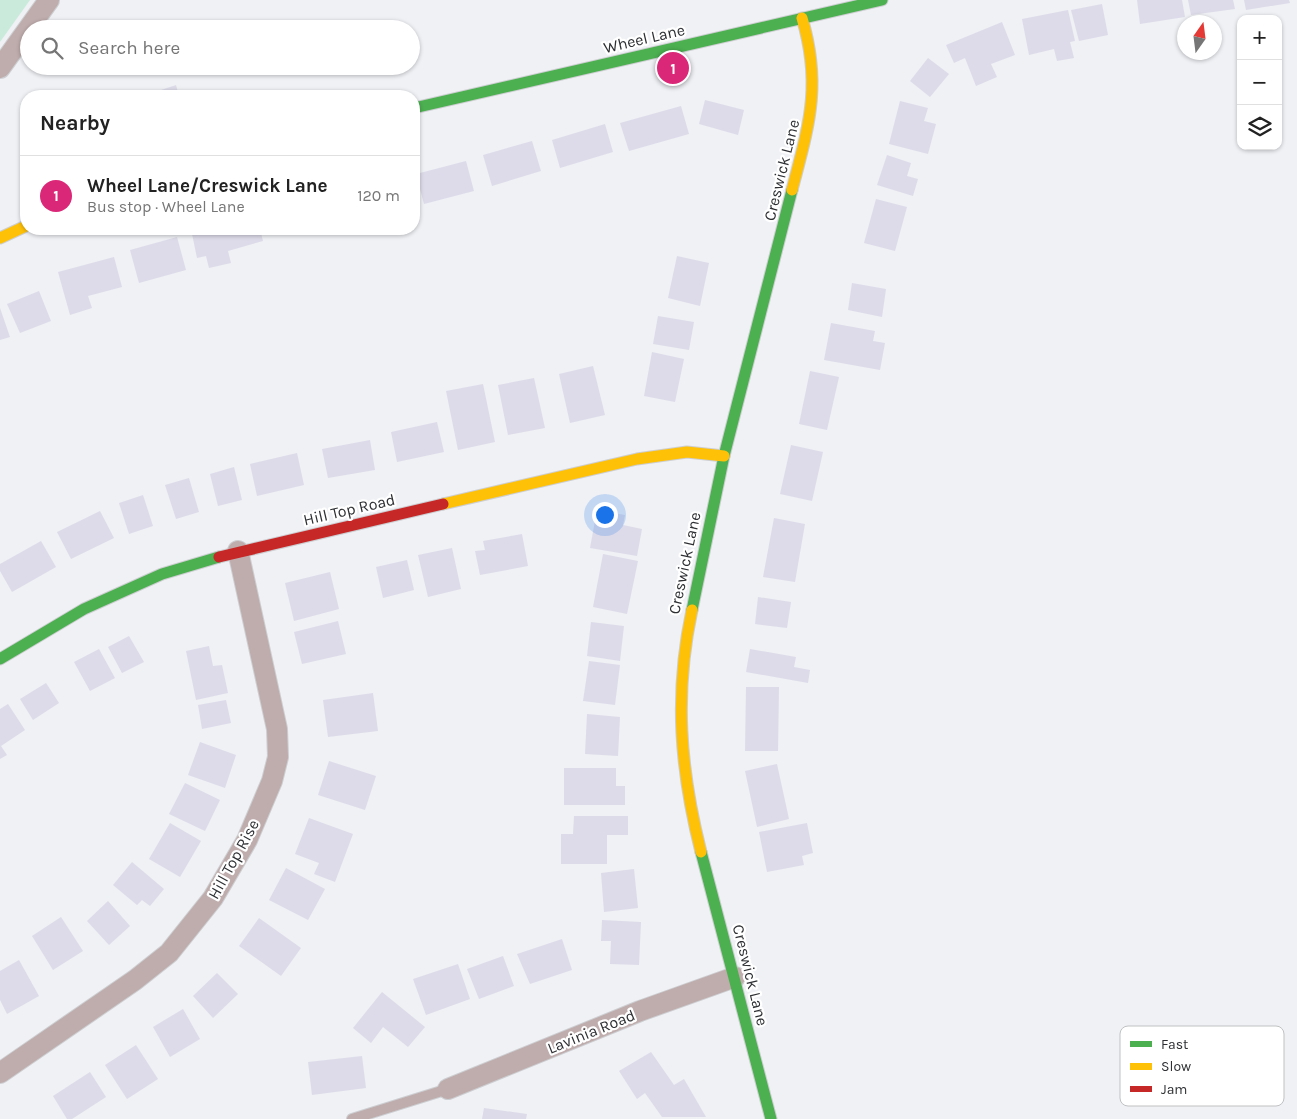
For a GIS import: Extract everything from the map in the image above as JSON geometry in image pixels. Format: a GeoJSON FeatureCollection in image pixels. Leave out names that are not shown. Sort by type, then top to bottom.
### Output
{"type":"FeatureCollection","features":[{"type":"Feature","properties":{"kind":"street"},"geometry":{"type":"LineString","coordinates":[[35,20],[49,0]]}},
{"type":"Feature","properties":{"kind":"street","name":"Wheel Lane"},"geometry":{"type":"LineString","coordinates":[[420,107],[882,0]]}},
{"type":"Feature","properties":{"kind":"street","name":"Creswick Lane"},"geometry":{"type":"LineString","coordinates":[[771,1119],[695,828],[683,760],[680,708],[683,652],[724,456],[811,118],[816,82],[814,59],[802,18]]}},
{"type":"Feature","properties":{"kind":"street"},"geometry":{"type":"LineString","coordinates":[[0,68],[20,40]]}},
{"type":"Feature","properties":{"kind":"street"},"geometry":{"type":"LineString","coordinates":[[0,238],[20,229]]}},
{"type":"Feature","properties":{"kind":"street","name":"Hill Top Road"},"geometry":{"type":"LineString","coordinates":[[0,658],[84,609],[120,592],[162,574],[238,551],[647,457],[688,452],[724,456]]}},
{"type":"Feature","properties":{"kind":"street","name":"Hill Top Rise"},"geometry":{"type":"LineString","coordinates":[[0,1073],[127,986],[168,953],[213,898],[247,840],[272,780],[278,757],[277,729],[238,551]]}},
{"type":"Feature","properties":{"kind":"street","name":"Lavinia Road"},"geometry":{"type":"LineString","coordinates":[[448,1089],[640,1011],[735,977]]}},
{"type":"Feature","properties":{"kind":"lane"},"geometry":{"type":"LineString","coordinates":[[352,1119],[448,1089]]}},
{"type":"Feature","properties":{"kind":"green space"},"geometry":{"type":"Polygon","coordinates":[[[0,0],[30,0],[0,42],[0,0]]]}},
{"type":"Feature","properties":{"kind":"building"},"geometry":{"type":"Polygon","coordinates":[[[1137,0],[1182,0],[1185,15],[1177,15],[1177,18],[1140,24],[1137,0]]]}},
{"type":"Feature","properties":{"kind":"building"},"geometry":{"type":"Polygon","coordinates":[[[1188,0],[1233,0],[1235,9],[1191,15],[1188,0]]]}},
{"type":"Feature","properties":{"kind":"building"},"geometry":{"type":"Polygon","coordinates":[[[1244,0],[1289,0],[1290,3],[1246,10],[1244,0]]]}},
{"type":"Feature","properties":{"kind":"building"},"geometry":{"type":"Polygon","coordinates":[[[1102,4],[1108,35],[1079,41],[1071,10],[1102,4]]]}},
{"type":"Feature","properties":{"kind":"building"},"geometry":{"type":"Polygon","coordinates":[[[1068,10],[1075,41],[1070,42],[1074,58],[1057,61],[1054,49],[1029,55],[1022,19],[1068,10]]]}},
{"type":"Feature","properties":{"kind":"building"},"geometry":{"type":"Polygon","coordinates":[[[1002,22],[1015,55],[991,64],[997,77],[976,86],[965,58],[954,63],[946,45],[1002,22]]]}},
{"type":"Feature","properties":{"kind":"building"},"geometry":{"type":"Polygon","coordinates":[[[928,58],[949,74],[930,97],[910,81],[928,58]]]}},
{"type":"Feature","properties":{"kind":"building"},"geometry":{"type":"Polygon","coordinates":[[[176,85],[177,90],[161,90],[176,85]]]}},
{"type":"Feature","properties":{"kind":"building"},"geometry":{"type":"Polygon","coordinates":[[[705,100],[744,110],[738,135],[699,124],[705,100]]]}},
{"type":"Feature","properties":{"kind":"building"},"geometry":{"type":"Polygon","coordinates":[[[900,101],[928,108],[924,121],[936,124],[928,154],[889,144],[900,101]]]}},
{"type":"Feature","properties":{"kind":"building"},"geometry":{"type":"Polygon","coordinates":[[[681,106],[689,134],[629,151],[620,123],[681,106]]]}},
{"type":"Feature","properties":{"kind":"building"},"geometry":{"type":"Polygon","coordinates":[[[605,124],[613,152],[560,168],[552,140],[605,124]]]}},
{"type":"Feature","properties":{"kind":"building"},"geometry":{"type":"Polygon","coordinates":[[[532,141],[541,171],[492,186],[483,155],[532,141]]]}},
{"type":"Feature","properties":{"kind":"building"},"geometry":{"type":"Polygon","coordinates":[[[887,155],[911,163],[907,176],[918,179],[913,196],[877,185],[887,155]]]}},
{"type":"Feature","properties":{"kind":"building"},"geometry":{"type":"Polygon","coordinates":[[[466,161],[474,191],[424,204],[420,189],[420,173],[466,161]]]}},
{"type":"Feature","properties":{"kind":"building"},"geometry":{"type":"Polygon","coordinates":[[[876,199],[907,207],[895,251],[864,243],[876,199]]]}},
{"type":"Feature","properties":{"kind":"building"},"geometry":{"type":"Polygon","coordinates":[[[192,235],[262,235],[263,241],[228,251],[231,263],[209,268],[206,256],[197,258],[192,235]]]}},
{"type":"Feature","properties":{"kind":"building"},"geometry":{"type":"Polygon","coordinates":[[[177,237],[186,270],[139,283],[130,250],[177,237]]]}},
{"type":"Feature","properties":{"kind":"building"},"geometry":{"type":"Polygon","coordinates":[[[677,256],[709,263],[700,306],[668,298],[677,256]]]}},
{"type":"Feature","properties":{"kind":"building"},"geometry":{"type":"Polygon","coordinates":[[[114,257],[122,287],[88,296],[92,308],[70,315],[58,272],[114,257]]]}},
{"type":"Feature","properties":{"kind":"building"},"geometry":{"type":"Polygon","coordinates":[[[852,283],[886,289],[882,317],[848,310],[852,283]]]}},
{"type":"Feature","properties":{"kind":"building"},"geometry":{"type":"Polygon","coordinates":[[[39,291],[51,321],[20,333],[7,304],[39,291]]]}},
{"type":"Feature","properties":{"kind":"building"},"geometry":{"type":"Polygon","coordinates":[[[0,308],[10,337],[0,340],[0,308]]]}},
{"type":"Feature","properties":{"kind":"building"},"geometry":{"type":"Polygon","coordinates":[[[658,316],[694,322],[689,350],[653,344],[658,316]]]}},
{"type":"Feature","properties":{"kind":"building"},"geometry":{"type":"Polygon","coordinates":[[[831,323],[875,331],[873,341],[885,343],[880,370],[824,360],[831,323]]]}},
{"type":"Feature","properties":{"kind":"building"},"geometry":{"type":"Polygon","coordinates":[[[652,352],[684,359],[675,402],[644,396],[652,352]]]}},
{"type":"Feature","properties":{"kind":"building"},"geometry":{"type":"Polygon","coordinates":[[[593,366],[605,415],[570,423],[559,374],[593,366]]]}},
{"type":"Feature","properties":{"kind":"building"},"geometry":{"type":"Polygon","coordinates":[[[810,371],[839,377],[827,430],[799,424],[810,371]]]}},
{"type":"Feature","properties":{"kind":"building"},"geometry":{"type":"Polygon","coordinates":[[[534,378],[545,428],[508,435],[498,385],[534,378]]]}},
{"type":"Feature","properties":{"kind":"building"},"geometry":{"type":"Polygon","coordinates":[[[483,384],[495,442],[458,450],[446,391],[483,384]]]}},
{"type":"Feature","properties":{"kind":"building"},"geometry":{"type":"Polygon","coordinates":[[[437,422],[444,452],[397,462],[391,432],[437,422]]]}},
{"type":"Feature","properties":{"kind":"building"},"geometry":{"type":"Polygon","coordinates":[[[370,440],[375,470],[328,478],[322,449],[370,440]]]}},
{"type":"Feature","properties":{"kind":"building"},"geometry":{"type":"Polygon","coordinates":[[[791,445],[823,452],[812,501],[780,494],[791,445]]]}},
{"type":"Feature","properties":{"kind":"building"},"geometry":{"type":"Polygon","coordinates":[[[297,453],[304,485],[257,496],[250,464],[297,453]]]}},
{"type":"Feature","properties":{"kind":"building"},"geometry":{"type":"Polygon","coordinates":[[[234,467],[242,500],[218,506],[210,474],[234,467]]]}},
{"type":"Feature","properties":{"kind":"building"},"geometry":{"type":"Polygon","coordinates":[[[189,478],[199,512],[176,519],[165,485],[189,478]]]}},
{"type":"Feature","properties":{"kind":"building"},"geometry":{"type":"Polygon","coordinates":[[[143,495],[153,526],[129,534],[119,503],[143,495]]]}},
{"type":"Feature","properties":{"kind":"building"},"geometry":{"type":"Polygon","coordinates":[[[597,510],[625,515],[623,525],[642,529],[637,556],[590,548],[597,510]]]}},
{"type":"Feature","properties":{"kind":"building"},"geometry":{"type":"Polygon","coordinates":[[[100,511],[114,538],[71,559],[57,532],[100,511]]]}},
{"type":"Feature","properties":{"kind":"building"},"geometry":{"type":"Polygon","coordinates":[[[774,518],[805,524],[795,582],[763,577],[774,518]]]}},
{"type":"Feature","properties":{"kind":"building"},"geometry":{"type":"Polygon","coordinates":[[[522,534],[528,566],[480,575],[475,551],[485,550],[483,541],[522,534]]]}},
{"type":"Feature","properties":{"kind":"building"},"geometry":{"type":"Polygon","coordinates":[[[41,541],[56,567],[12,592],[0,571],[0,564],[41,541]]]}},
{"type":"Feature","properties":{"kind":"building"},"geometry":{"type":"Polygon","coordinates":[[[452,548],[461,589],[428,597],[418,555],[452,548]]]}},
{"type":"Feature","properties":{"kind":"building"},"geometry":{"type":"Polygon","coordinates":[[[603,554],[638,561],[627,614],[593,607],[603,554]]]}},
{"type":"Feature","properties":{"kind":"building"},"geometry":{"type":"Polygon","coordinates":[[[407,560],[414,590],[383,598],[376,567],[407,560]]]}},
{"type":"Feature","properties":{"kind":"building"},"geometry":{"type":"Polygon","coordinates":[[[330,572],[339,609],[294,621],[285,583],[330,572]]]}},
{"type":"Feature","properties":{"kind":"building"},"geometry":{"type":"Polygon","coordinates":[[[758,597],[791,602],[787,628],[755,624],[758,597]]]}},
{"type":"Feature","properties":{"kind":"building"},"geometry":{"type":"Polygon","coordinates":[[[338,621],[346,654],[302,664],[294,632],[338,621]]]}},
{"type":"Feature","properties":{"kind":"building"},"geometry":{"type":"Polygon","coordinates":[[[591,622],[624,626],[620,661],[587,656],[591,622]]]}},
{"type":"Feature","properties":{"kind":"building"},"geometry":{"type":"Polygon","coordinates":[[[129,636],[144,662],[122,673],[108,647],[129,636]]]}},
{"type":"Feature","properties":{"kind":"building"},"geometry":{"type":"Polygon","coordinates":[[[209,646],[213,666],[222,665],[228,693],[196,700],[186,651],[209,646]]]}},
{"type":"Feature","properties":{"kind":"building"},"geometry":{"type":"Polygon","coordinates":[[[99,649],[115,678],[90,691],[74,662],[99,649]]]}},
{"type":"Feature","properties":{"kind":"building"},"geometry":{"type":"Polygon","coordinates":[[[750,649],[796,657],[794,667],[810,670],[808,683],[746,672],[750,649]]]}},
{"type":"Feature","properties":{"kind":"building"},"geometry":{"type":"Polygon","coordinates":[[[589,661],[620,665],[615,705],[583,701],[589,661]]]}},
{"type":"Feature","properties":{"kind":"building"},"geometry":{"type":"Polygon","coordinates":[[[46,683],[59,703],[33,720],[20,699],[46,683]]]}},
{"type":"Feature","properties":{"kind":"building"},"geometry":{"type":"Polygon","coordinates":[[[746,687],[779,687],[778,751],[745,751],[746,687]]]}},
{"type":"Feature","properties":{"kind":"building"},"geometry":{"type":"Polygon","coordinates":[[[373,693],[378,731],[328,737],[323,700],[373,693]]]}},
{"type":"Feature","properties":{"kind":"building"},"geometry":{"type":"Polygon","coordinates":[[[226,700],[231,723],[202,729],[198,705],[226,700]]]}},
{"type":"Feature","properties":{"kind":"building"},"geometry":{"type":"Polygon","coordinates":[[[8,704],[25,730],[1,746],[7,755],[0,759],[0,709],[8,704]]]}},
{"type":"Feature","properties":{"kind":"building"},"geometry":{"type":"Polygon","coordinates":[[[587,714],[620,717],[618,756],[585,754],[587,714]]]}},
{"type":"Feature","properties":{"kind":"building"},"geometry":{"type":"Polygon","coordinates":[[[200,742],[236,755],[225,788],[188,775],[200,742]]]}},
{"type":"Feature","properties":{"kind":"building"},"geometry":{"type":"Polygon","coordinates":[[[329,761],[376,776],[365,810],[318,795],[329,761]]]}},
{"type":"Feature","properties":{"kind":"building"},"geometry":{"type":"Polygon","coordinates":[[[777,764],[789,819],[757,827],[745,771],[777,764]]]}},
{"type":"Feature","properties":{"kind":"building"},"geometry":{"type":"Polygon","coordinates":[[[564,768],[616,768],[616,786],[625,786],[625,805],[564,805],[564,768]]]}},
{"type":"Feature","properties":{"kind":"building"},"geometry":{"type":"Polygon","coordinates":[[[185,783],[220,800],[205,831],[169,814],[185,783]]]}},
{"type":"Feature","properties":{"kind":"building"},"geometry":{"type":"Polygon","coordinates":[[[574,816],[628,816],[628,835],[607,835],[607,864],[561,864],[561,834],[573,834],[574,816]]]}},
{"type":"Feature","properties":{"kind":"building"},"geometry":{"type":"Polygon","coordinates":[[[309,818],[353,834],[335,882],[314,874],[319,863],[295,854],[309,818]]]}},
{"type":"Feature","properties":{"kind":"building"},"geometry":{"type":"Polygon","coordinates":[[[170,823],[201,841],[180,877],[149,859],[170,823]]]}},
{"type":"Feature","properties":{"kind":"building"},"geometry":{"type":"Polygon","coordinates":[[[807,823],[813,853],[802,856],[804,865],[767,872],[759,832],[807,823]]]}},
{"type":"Feature","properties":{"kind":"building"},"geometry":{"type":"Polygon","coordinates":[[[132,862],[164,889],[150,906],[142,900],[137,905],[113,885],[132,862]]]}},
{"type":"Feature","properties":{"kind":"building"},"geometry":{"type":"Polygon","coordinates":[[[286,868],[325,889],[308,920],[269,900],[286,868]]]}},
{"type":"Feature","properties":{"kind":"building"},"geometry":{"type":"Polygon","coordinates":[[[634,869],[638,908],[604,912],[601,873],[634,869]]]}},
{"type":"Feature","properties":{"kind":"building"},"geometry":{"type":"Polygon","coordinates":[[[108,901],[130,926],[109,945],[87,921],[108,901]]]}},
{"type":"Feature","properties":{"kind":"building"},"geometry":{"type":"Polygon","coordinates":[[[61,917],[83,951],[53,970],[32,936],[61,917]]]}},
{"type":"Feature","properties":{"kind":"building"},"geometry":{"type":"Polygon","coordinates":[[[259,918],[301,948],[281,976],[239,946],[259,918]]]}},
{"type":"Feature","properties":{"kind":"building"},"geometry":{"type":"Polygon","coordinates":[[[602,920],[641,922],[639,965],[610,964],[611,941],[601,941],[602,920]]]}},
{"type":"Feature","properties":{"kind":"building"},"geometry":{"type":"Polygon","coordinates":[[[562,939],[572,970],[530,984],[517,954],[562,939]]]}},
{"type":"Feature","properties":{"kind":"building"},"geometry":{"type":"Polygon","coordinates":[[[503,956],[514,986],[479,999],[467,969],[503,956]]]}},
{"type":"Feature","properties":{"kind":"building"},"geometry":{"type":"Polygon","coordinates":[[[19,960],[39,996],[7,1014],[0,1000],[0,971],[19,960]]]}},
{"type":"Feature","properties":{"kind":"building"},"geometry":{"type":"Polygon","coordinates":[[[458,964],[470,999],[426,1015],[413,979],[458,964]]]}},
{"type":"Feature","properties":{"kind":"building"},"geometry":{"type":"Polygon","coordinates":[[[217,973],[238,994],[213,1018],[193,996],[217,973]]]}},
{"type":"Feature","properties":{"kind":"building"},"geometry":{"type":"Polygon","coordinates":[[[382,992],[425,1027],[408,1047],[383,1027],[371,1043],[353,1028],[382,992]]]}},
{"type":"Feature","properties":{"kind":"building"},"geometry":{"type":"Polygon","coordinates":[[[183,1009],[200,1039],[170,1057],[153,1027],[183,1009]]]}},
{"type":"Feature","properties":{"kind":"building"},"geometry":{"type":"Polygon","coordinates":[[[136,1045],[158,1079],[127,1099],[105,1065],[136,1045]]]}},
{"type":"Feature","properties":{"kind":"building"},"geometry":{"type":"Polygon","coordinates":[[[651,1052],[674,1085],[684,1079],[706,1117],[662,1117],[645,1093],[637,1099],[619,1071],[651,1052]]]}},
{"type":"Feature","properties":{"kind":"building"},"geometry":{"type":"Polygon","coordinates":[[[362,1056],[366,1088],[312,1095],[308,1062],[362,1056]]]}},
{"type":"Feature","properties":{"kind":"building"},"geometry":{"type":"Polygon","coordinates":[[[90,1072],[106,1097],[72,1119],[67,1119],[53,1096],[90,1072]]]}},
{"type":"Feature","properties":{"kind":"building"},"geometry":{"type":"Polygon","coordinates":[[[484,1108],[527,1114],[526,1119],[482,1119],[484,1108]]]}},
{"type":"Feature","properties":{"kind":"traffic: fast"},"geometry":{"type":"LineString","coordinates":[[420,107],[882,0]]}},
{"type":"Feature","properties":{"kind":"traffic: fast"},"geometry":{"type":"LineString","coordinates":[[692,610],[724,456],[792,190]]}},
{"type":"Feature","properties":{"kind":"traffic: fast"},"geometry":{"type":"LineString","coordinates":[[0,659],[84,609],[162,574],[219,557]]}},
{"type":"Feature","properties":{"kind":"traffic: fast"},"geometry":{"type":"LineString","coordinates":[[701,852],[771,1119]]}},
{"type":"Feature","properties":{"kind":"traffic: slow"},"geometry":{"type":"LineString","coordinates":[[792,190],[804,145],[811,105],[811,64],[802,18]]}},
{"type":"Feature","properties":{"kind":"traffic: slow"},"geometry":{"type":"LineString","coordinates":[[0,238],[20,229]]}},
{"type":"Feature","properties":{"kind":"traffic: slow"},"geometry":{"type":"LineString","coordinates":[[443,504],[637,459],[687,452],[724,456]]}},
{"type":"Feature","properties":{"kind":"traffic: slow"},"geometry":{"type":"LineString","coordinates":[[692,610],[683,672],[682,731],[688,791],[701,852]]}},
{"type":"Feature","properties":{"kind":"traffic: jam"},"geometry":{"type":"LineString","coordinates":[[219,557],[443,504]]}},
{"type":"Feature","properties":{"kind":"place","name":"Wheel Lane/Creswick Lane"},"geometry":{"type":"Point","coordinates":[673,68]}}]}
